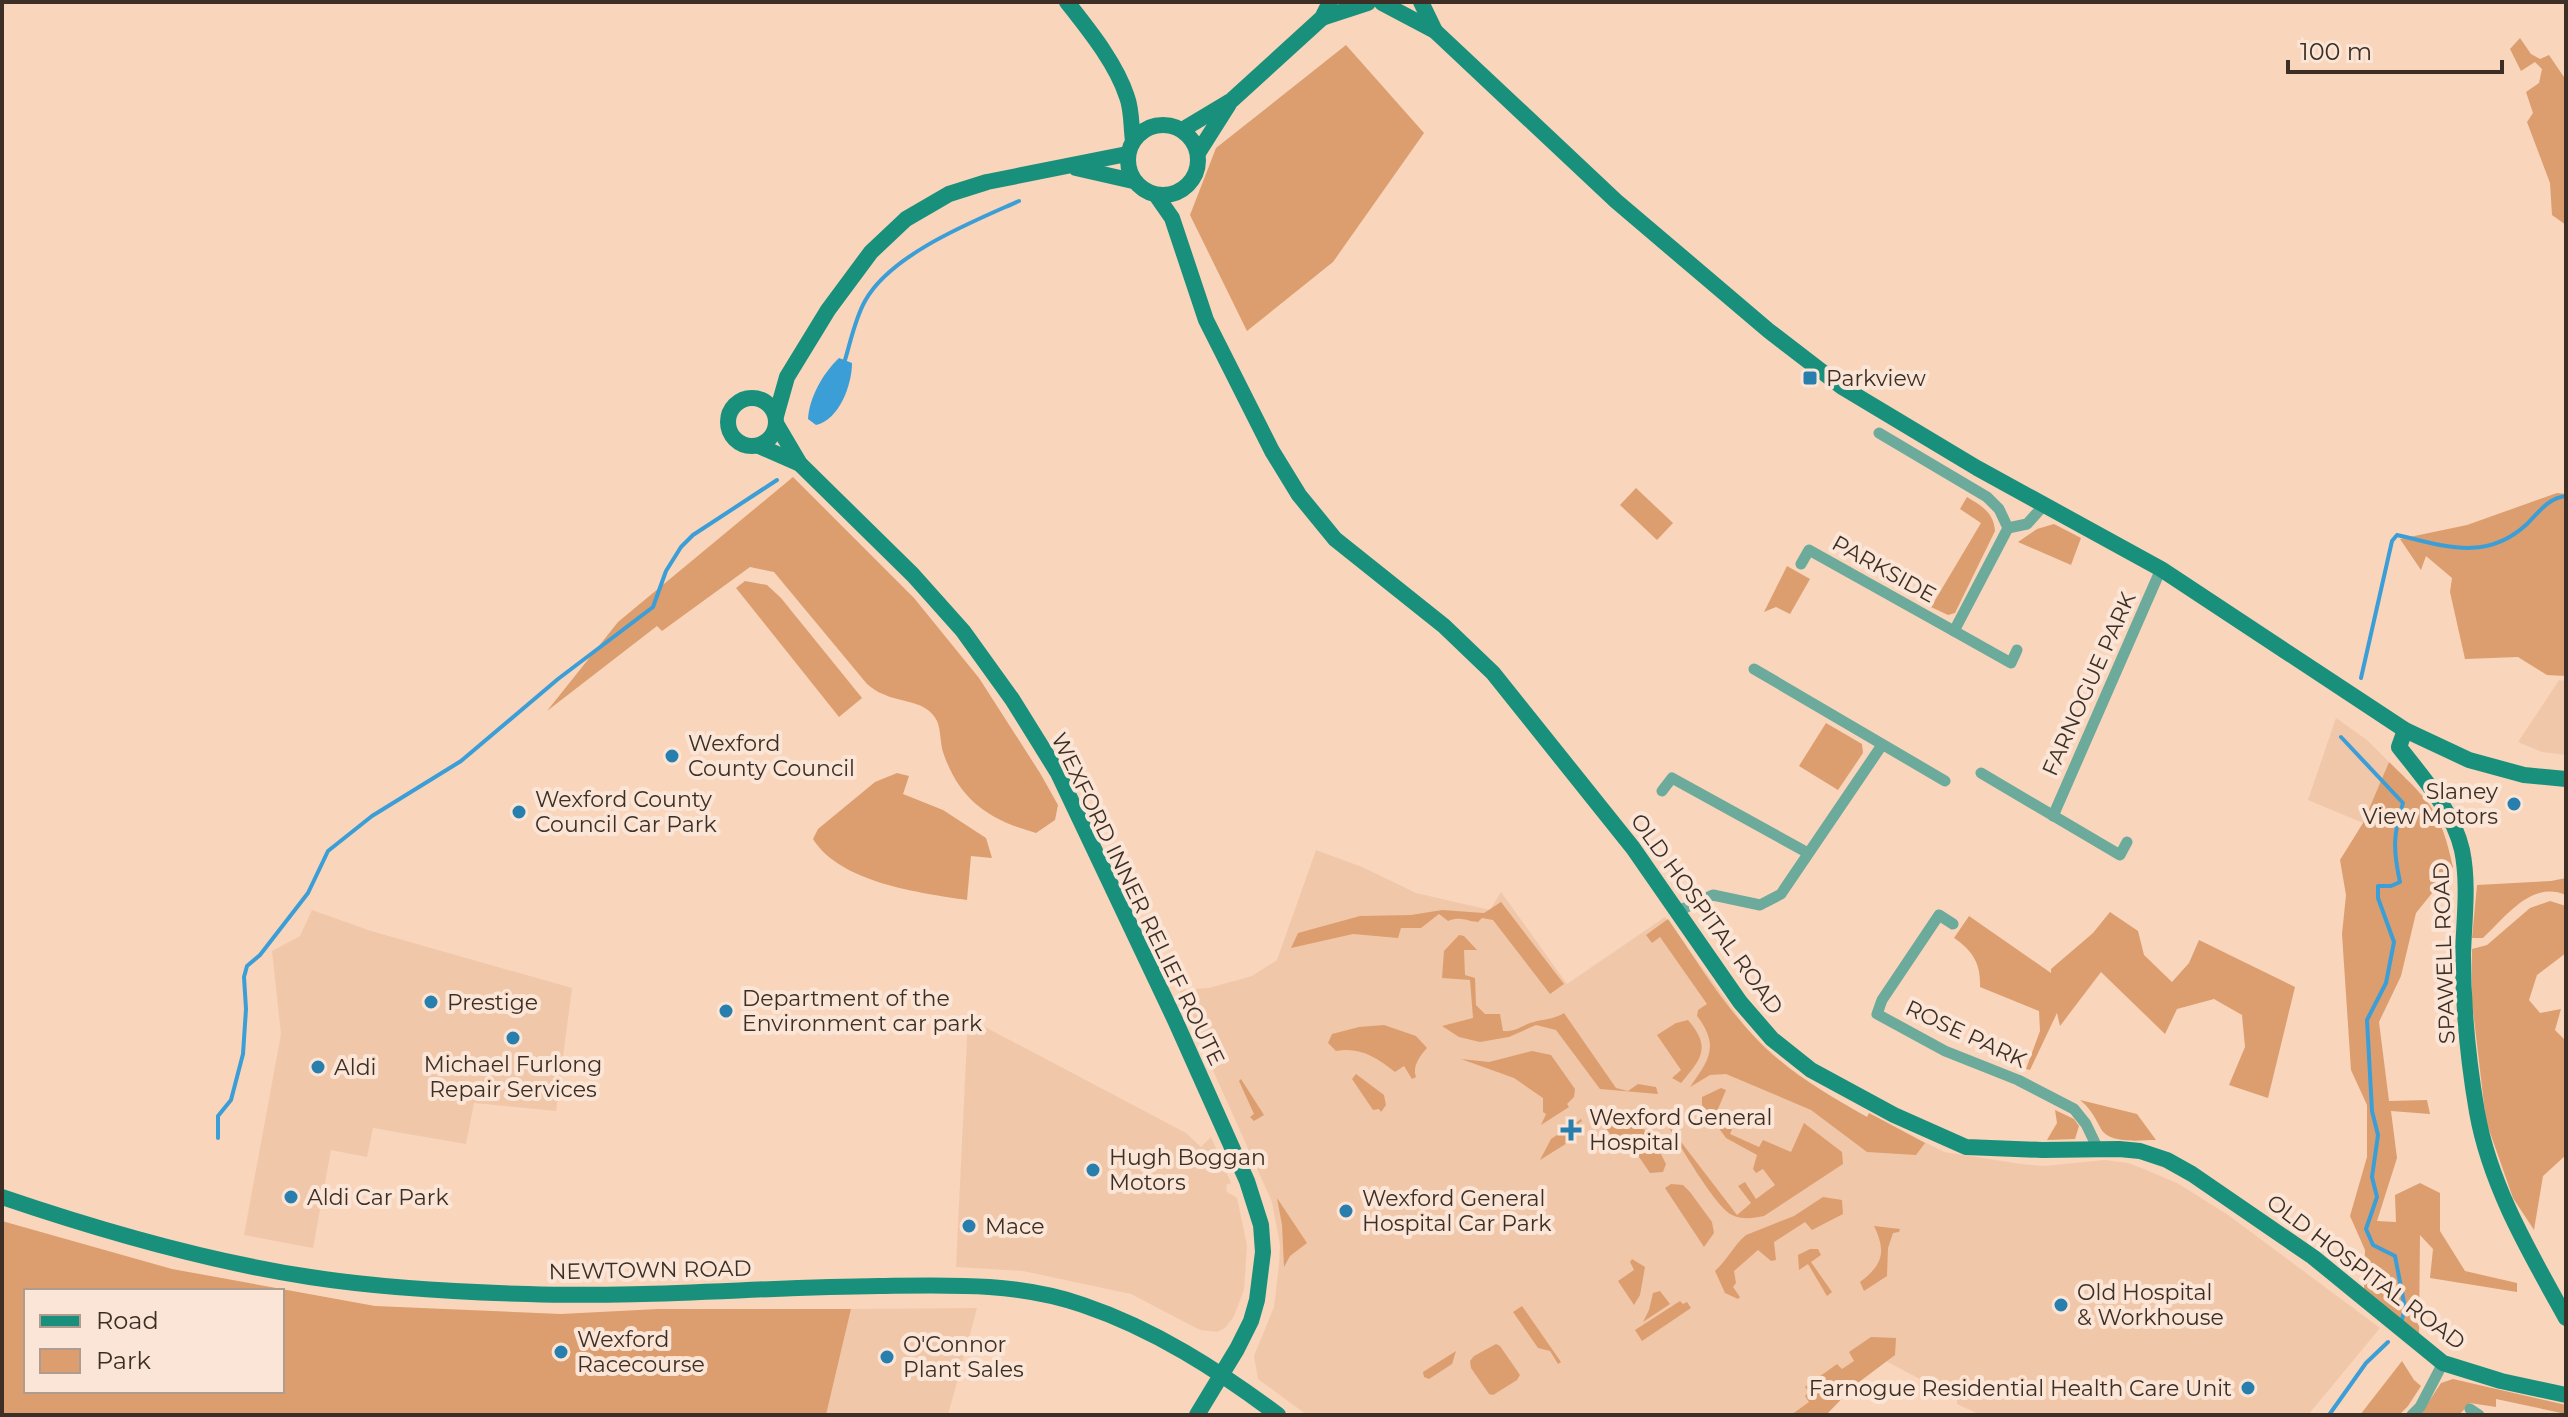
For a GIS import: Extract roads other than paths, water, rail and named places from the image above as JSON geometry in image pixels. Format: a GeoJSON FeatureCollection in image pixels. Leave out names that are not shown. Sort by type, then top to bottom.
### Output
{"type":"FeatureCollection","features":[{"type":"Feature","properties":{"kind":"street"},"geometry":{"type":"LineString","coordinates":[[1067,2],[1112,64],[1128,99],[1155,125]]}},
{"type":"Feature","properties":{"kind":"street"},"geometry":{"type":"LineString","coordinates":[[1182,130],[1232,100],[1326,10],[1376,2],[1435,31],[1616,201],[1769,331],[1842,387],[1910,430],[2161,569],[2405,730],[2469,760],[2524,775],[2566,779]]}},
{"type":"Feature","properties":{"kind":"street"},"geometry":{"type":"LineString","coordinates":[[1421,2],[1435,31]]}},
{"type":"Feature","properties":{"kind":"street"},"geometry":{"type":"LineString","coordinates":[[1128,99],[1128,168],[1133,181],[1143,190],[1156,195],[1170,195],[1183,190]]}},
{"type":"Feature","properties":{"kind":"street"},"geometry":{"type":"LineString","coordinates":[[1198,153],[1232,100]]}},
{"type":"Feature","properties":{"kind":"street"},"geometry":{"type":"LineString","coordinates":[[777,421],[765,401],[746,398],[731,410],[729,429],[740,443],[759,446],[768,442],[777,421],[787,377],[828,310],[871,252],[906,219],[949,194],[987,182],[1071,166],[1130,147],[1142,131],[1155,125],[1169,125],[1182,130],[1192,140],[1198,153],[1198,167],[1193,180],[1183,190],[1172,218]]}},
{"type":"Feature","properties":{"kind":"street"},"geometry":{"type":"LineString","coordinates":[[1071,166],[1133,181]]}},
{"type":"Feature","properties":{"kind":"street","name":"OLD HOSPITAL ROAD"},"geometry":{"type":"LineString","coordinates":[[1156,195],[1172,218],[1206,320],[1272,451],[1299,495],[1335,539],[1444,626],[1493,673],[1633,848],[1740,1002],[1772,1039],[1811,1070],[1894,1115],[1966,1147],[2042,1150],[2097,1147],[2155,1155],[2192,1174],[2313,1257],[2443,1363],[2501,1381],[2566,1395]]}},
{"type":"Feature","properties":{"kind":"street"},"geometry":{"type":"LineString","coordinates":[[756,398],[787,377]]}},
{"type":"Feature","properties":{"kind":"street","name":"WEXFORD INNER RELIEF ROUTE"},"geometry":{"type":"LineString","coordinates":[[777,421],[800,464],[942,606],[1012,699],[1058,773],[1247,1181],[1261,1225],[1263,1252],[1257,1300],[1251,1321],[1197,1415]]}},
{"type":"Feature","properties":{"kind":"street"},"geometry":{"type":"LineString","coordinates":[[1879,433],[1987,497],[1999,509],[2008,528]]}},
{"type":"Feature","properties":{"kind":"street","name":"WEXFORD INNER RELIEF ROUTE"},"geometry":{"type":"LineString","coordinates":[[759,446],[800,464]]}},
{"type":"Feature","properties":{"kind":"street"},"geometry":{"type":"LineString","coordinates":[[2008,528],[2027,524],[2045,504]]}},
{"type":"Feature","properties":{"kind":"street"},"geometry":{"type":"LineString","coordinates":[[1954,631],[2008,528]]}},
{"type":"Feature","properties":{"kind":"street","name":"PARKSIDE"},"geometry":{"type":"LineString","coordinates":[[1801,564],[1809,550],[2011,663],[2017,650]]}},
{"type":"Feature","properties":{"kind":"street","name":"FARNOGUE PARK"},"geometry":{"type":"LineString","coordinates":[[2053,816],[2161,569]]}},
{"type":"Feature","properties":{"kind":"street"},"geometry":{"type":"LineString","coordinates":[[1754,669],[1945,781]]}},
{"type":"Feature","properties":{"kind":"street","name":"SPAWELL ROAD"},"geometry":{"type":"LineString","coordinates":[[2405,730],[2399,747],[2447,811],[2461,849],[2465,874],[2464,1007],[2477,1113],[2490,1167],[2520,1233],[2566,1318]]}},
{"type":"Feature","properties":{"kind":"street"},"geometry":{"type":"LineString","coordinates":[[1678,911],[1713,895],[1760,905],[1781,894],[1882,745]]}},
{"type":"Feature","properties":{"kind":"street","name":"FARNOGUE PARK"},"geometry":{"type":"LineString","coordinates":[[1981,773],[2120,855],[2127,842]]}},
{"type":"Feature","properties":{"kind":"street"},"geometry":{"type":"LineString","coordinates":[[1662,791],[1672,778],[1808,853]]}},
{"type":"Feature","properties":{"kind":"street","name":"ROSE PARK"},"geometry":{"type":"LineString","coordinates":[[1953,924],[1939,915],[1882,1000],[1877,1014],[1945,1051],[2018,1080],[2074,1109],[2086,1124],[2097,1147]]}},
{"type":"Feature","properties":{"kind":"street","name":"NEWTOWN ROAD"},"geometry":{"type":"LineString","coordinates":[[2,1197],[72,1221],[239,1264],[312,1277],[427,1290],[573,1295],[956,1285],[1030,1291],[1081,1304],[1128,1323],[1193,1356],[1278,1415]]}},
{"type":"Feature","properties":{"kind":"street"},"geometry":{"type":"LineString","coordinates":[[2412,1415],[2420,1407],[2443,1363]]}},
{"type":"Feature","properties":{"kind":"water"},"geometry":{"type":"Polygon","coordinates":[[[839,358],[852,363],[847,391],[831,416],[816,425],[808,419],[814,394],[822,378],[839,358]]]}},
{"type":"Feature","properties":{"kind":"waterway"},"geometry":{"type":"LineString","coordinates":[[845,360],[865,301],[893,268],[934,241],[1019,201]]}},
{"type":"Feature","properties":{"kind":"waterway"},"geometry":{"type":"LineString","coordinates":[[218,1138],[218,1116],[231,1100],[243,1054],[246,1009],[244,977],[247,966],[260,955],[308,893],[328,851],[372,816],[461,761],[558,679],[653,607],[666,571],[681,547],[693,535],[777,480]]}},
{"type":"Feature","properties":{"kind":"waterway"},"geometry":{"type":"LineString","coordinates":[[2361,678],[2392,541],[2397,535],[2448,546],[2481,547],[2512,536],[2549,503],[2566,496]]}},
{"type":"Feature","properties":{"kind":"waterway"},"geometry":{"type":"LineString","coordinates":[[2341,737],[2403,803],[2395,842],[2400,882],[2378,886],[2378,898],[2394,942],[2386,983],[2367,1020],[2372,1111],[2378,1135],[2372,1177],[2377,1197],[2366,1229],[2373,1245],[2395,1256],[2405,1308],[2401,1323]]}},
{"type":"Feature","properties":{"kind":"waterway"},"geometry":{"type":"LineString","coordinates":[[2329,1415],[2366,1363],[2388,1342]]}},
{"type":"Feature","properties":{"kind":"place","name":"Parkview"},"geometry":{"type":"Point","coordinates":[1810,378]}},
{"type":"Feature","properties":{"kind":"place","name":"Wexford County Council"},"geometry":{"type":"Point","coordinates":[672,756]}},
{"type":"Feature","properties":{"kind":"place","name":"Slaney View Motors"},"geometry":{"type":"Point","coordinates":[2514,804]}},
{"type":"Feature","properties":{"kind":"place","name":"Wexford County Council Car Park"},"geometry":{"type":"Point","coordinates":[519,812]}},
{"type":"Feature","properties":{"kind":"place","name":"Prestige"},"geometry":{"type":"Point","coordinates":[431,1002]}},
{"type":"Feature","properties":{"kind":"place","name":"Department of the Environment car park"},"geometry":{"type":"Point","coordinates":[726,1011]}},
{"type":"Feature","properties":{"kind":"place","name":"Michael Furlong Repair Services"},"geometry":{"type":"Point","coordinates":[513,1038]}},
{"type":"Feature","properties":{"kind":"place","name":"Aldi"},"geometry":{"type":"Point","coordinates":[318,1067]}},
{"type":"Feature","properties":{"kind":"place","name":"Wexford General Hospital"},"geometry":{"type":"Point","coordinates":[1571,1130]}},
{"type":"Feature","properties":{"kind":"place","name":"Hugh Boggan Motors"},"geometry":{"type":"Point","coordinates":[1093,1170]}},
{"type":"Feature","properties":{"kind":"place","name":"Aldi Car Park"},"geometry":{"type":"Point","coordinates":[291,1197]}},
{"type":"Feature","properties":{"kind":"place","name":"Wexford General Hospital Car Park"},"geometry":{"type":"Point","coordinates":[1346,1211]}},
{"type":"Feature","properties":{"kind":"place","name":"Mace"},"geometry":{"type":"Point","coordinates":[969,1226]}},
{"type":"Feature","properties":{"kind":"place","name":"Old Hospital & Workhouse"},"geometry":{"type":"Point","coordinates":[2061,1305]}},
{"type":"Feature","properties":{"kind":"place","name":"Wexford Racecourse"},"geometry":{"type":"Point","coordinates":[561,1352]}},
{"type":"Feature","properties":{"kind":"place","name":"O'Connor Plant Sales"},"geometry":{"type":"Point","coordinates":[887,1357]}},
{"type":"Feature","properties":{"kind":"place","name":"Farnogue Residential Health Care Unit"},"geometry":{"type":"Point","coordinates":[2248,1388]}}]}
